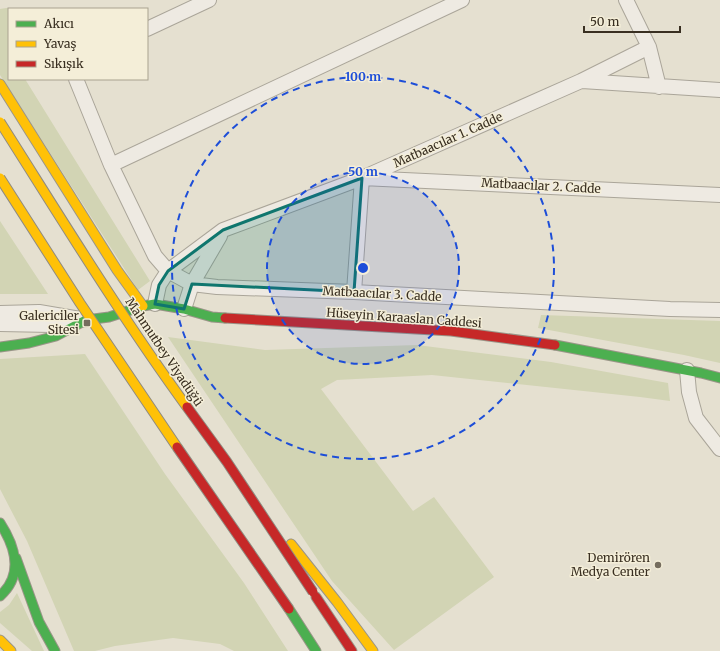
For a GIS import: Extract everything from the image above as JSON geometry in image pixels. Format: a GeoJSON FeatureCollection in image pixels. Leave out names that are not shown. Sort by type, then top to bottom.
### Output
{"type":"FeatureCollection","features":[{"type":"Feature","properties":{"kind":"main road"},"geometry":{"type":"LineString","coordinates":[[0,84],[117,270],[149,305]]}},
{"type":"Feature","properties":{"kind":"main road","name":"Mahmutbey Viyadüğü"},"geometry":{"type":"LineString","coordinates":[[0,122],[100,280],[165,377],[227,462],[352,651]]}},
{"type":"Feature","properties":{"kind":"main road"},"geometry":{"type":"LineString","coordinates":[[0,178],[80,303],[160,423],[289,609],[316,651]]}},
{"type":"Feature","properties":{"kind":"main road","name":"Hüseyin Karaaslan Caddesi"},"geometry":{"type":"LineString","coordinates":[[0,347],[29,343],[56,336],[85,319],[109,316],[149,305],[184,309],[212,317],[459,332],[557,345],[687,370],[720,378]]}},
{"type":"Feature","properties":{"kind":"main road"},"geometry":{"type":"LineString","coordinates":[[227,462],[323,584],[373,651]]}},
{"type":"Feature","properties":{"kind":"main road"},"geometry":{"type":"LineString","coordinates":[[0,523],[6,533],[16,558],[39,622],[55,651]]}},
{"type":"Feature","properties":{"kind":"main road"},"geometry":{"type":"LineString","coordinates":[[0,596],[12,580],[16,558]]}},
{"type":"Feature","properties":{"kind":"main road"},"geometry":{"type":"LineString","coordinates":[[0,640],[11,651]]}},
{"type":"Feature","properties":{"kind":"street"},"geometry":{"type":"LineString","coordinates":[[148,29],[208,0]]}},
{"type":"Feature","properties":{"kind":"street"},"geometry":{"type":"LineString","coordinates":[[111,165],[462,0]]}},
{"type":"Feature","properties":{"kind":"street"},"geometry":{"type":"LineString","coordinates":[[626,0],[650,47],[659,87]]}},
{"type":"Feature","properties":{"kind":"street","name":"Matbaacılar 1. Cadde"},"geometry":{"type":"LineString","coordinates":[[149,305],[168,271],[223,230],[362,178],[581,81],[650,47]]}},
{"type":"Feature","properties":{"kind":"street","name":"Matbaacılar 3. Cadde"},"geometry":{"type":"LineString","coordinates":[[76,80],[111,165],[155,256],[168,271],[192,284],[216,287],[354,292],[670,309],[720,310]]}},
{"type":"Feature","properties":{"kind":"street","name":"Matbaacılar 1. Cadde"},"geometry":{"type":"LineString","coordinates":[[581,81],[720,90]]}},
{"type":"Feature","properties":{"kind":"street"},"geometry":{"type":"LineString","coordinates":[[354,292],[362,178]]}},
{"type":"Feature","properties":{"kind":"street","name":"Matbaacılar 2. Cadde"},"geometry":{"type":"LineString","coordinates":[[362,178],[720,194]]}},
{"type":"Feature","properties":{"kind":"street"},"geometry":{"type":"LineString","coordinates":[[184,309],[192,284],[223,230]]}},
{"type":"Feature","properties":{"kind":"street"},"geometry":{"type":"LineString","coordinates":[[0,313],[38,312],[85,319]]}},
{"type":"Feature","properties":{"kind":"street"},"geometry":{"type":"LineString","coordinates":[[0,324],[52,325],[85,319]]}},
{"type":"Feature","properties":{"kind":"street"},"geometry":{"type":"LineString","coordinates":[[687,370],[688,392],[696,418],[720,450]]}},
{"type":"Feature","properties":{"kind":"highlighted area"},"geometry":{"type":"Polygon","coordinates":[[[362,178],[354,292],[192,284],[184,309],[155,304],[159,285],[168,271],[223,230],[362,178]]]}},
{"type":"Feature","properties":{"kind":"green space"},"geometry":{"type":"Polygon","coordinates":[[[8,8],[8,80],[26,80],[150,281],[138,290],[0,75],[0,9],[8,8]]]}},
{"type":"Feature","properties":{"kind":"green space"},"geometry":{"type":"Polygon","coordinates":[[[0,221],[48,294],[0,294],[0,221]]]}},
{"type":"Feature","properties":{"kind":"green space"},"geometry":{"type":"Polygon","coordinates":[[[541,315],[720,321],[720,363],[538,328],[541,315]]]}},
{"type":"Feature","properties":{"kind":"green space"},"geometry":{"type":"Polygon","coordinates":[[[168,337],[265,350],[417,345],[551,362],[668,383],[670,401],[432,375],[337,380],[321,389],[413,511],[434,497],[494,577],[394,650],[332,581],[168,337]]]}},
{"type":"Feature","properties":{"kind":"green space"},"geometry":{"type":"Polygon","coordinates":[[[85,354],[165,474],[244,583],[288,651],[234,651],[220,644],[173,638],[115,646],[95,651],[74,651],[27,541],[0,489],[0,359],[85,354]]]}},
{"type":"Feature","properties":{"kind":"green space"},"geometry":{"type":"Polygon","coordinates":[[[17,593],[44,651],[32,651],[0,623],[0,612],[9,605],[17,593]]]}},
{"type":"Feature","properties":{"kind":"traffic: fast"},"geometry":{"type":"LineString","coordinates":[[0,347],[29,343],[56,336],[86,320],[109,317],[143,306],[155,304],[184,309],[212,317],[225,318]]}},
{"type":"Feature","properties":{"kind":"traffic: fast"},"geometry":{"type":"LineString","coordinates":[[555,345],[720,378]]}},
{"type":"Feature","properties":{"kind":"traffic: fast"},"geometry":{"type":"LineString","coordinates":[[0,523],[10,541],[15,560],[15,570],[12,579],[8,588],[0,596]]}},
{"type":"Feature","properties":{"kind":"traffic: fast"},"geometry":{"type":"LineString","coordinates":[[16,558],[39,622],[55,651]]}},
{"type":"Feature","properties":{"kind":"traffic: fast"},"geometry":{"type":"LineString","coordinates":[[289,609],[316,651]]}},
{"type":"Feature","properties":{"kind":"traffic: slow"},"geometry":{"type":"LineString","coordinates":[[0,84],[117,270],[143,306]]}},
{"type":"Feature","properties":{"kind":"traffic: slow"},"geometry":{"type":"LineString","coordinates":[[0,122],[114,302],[187,407]]}},
{"type":"Feature","properties":{"kind":"traffic: slow"},"geometry":{"type":"LineString","coordinates":[[0,178],[80,303],[177,447]]}},
{"type":"Feature","properties":{"kind":"traffic: slow"},"geometry":{"type":"LineString","coordinates":[[291,544],[337,602],[373,651]]}},
{"type":"Feature","properties":{"kind":"traffic: slow"},"geometry":{"type":"LineString","coordinates":[[0,640],[11,651]]}},
{"type":"Feature","properties":{"kind":"traffic: jam"},"geometry":{"type":"LineString","coordinates":[[225,318],[451,331],[555,345]]}},
{"type":"Feature","properties":{"kind":"traffic: jam"},"geometry":{"type":"LineString","coordinates":[[187,407],[227,462],[313,592]]}},
{"type":"Feature","properties":{"kind":"traffic: jam"},"geometry":{"type":"LineString","coordinates":[[177,447],[289,609]]}},
{"type":"Feature","properties":{"kind":"traffic: jam"},"geometry":{"type":"LineString","coordinates":[[316,597],[352,651]]}},
{"type":"Feature","properties":{"kind":"place","name":"Galericiler Sitesi"},"geometry":{"type":"Point","coordinates":[87,323]}},
{"type":"Feature","properties":{"kind":"place","name":"Demirören Medya Center"},"geometry":{"type":"Point","coordinates":[658,565]}}]}
